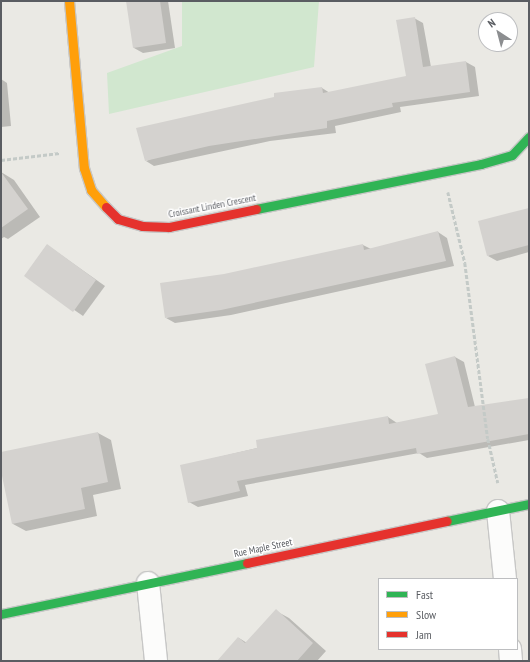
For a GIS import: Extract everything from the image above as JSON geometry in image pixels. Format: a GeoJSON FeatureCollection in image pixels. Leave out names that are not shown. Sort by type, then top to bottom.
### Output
{"type":"FeatureCollection","features":[{"type":"Feature","properties":{"kind":"street","name":"Croissant Linden Crescent"},"geometry":{"type":"LineString","coordinates":[[69,1],[84,168],[91,190],[118,219],[142,226],[169,227],[442,170],[481,164],[512,155],[529,137]]}},
{"type":"Feature","properties":{"kind":"street","name":"Rue Maple Street"},"geometry":{"type":"LineString","coordinates":[[1,614],[529,504]]}},
{"type":"Feature","properties":{"kind":"street"},"geometry":{"type":"LineString","coordinates":[[498,511],[505,578]]}},
{"type":"Feature","properties":{"kind":"street"},"geometry":{"type":"LineString","coordinates":[[148,583],[156,661]]}},
{"type":"Feature","properties":{"kind":"street"},"geometry":{"type":"LineString","coordinates":[[510,650],[511,661]]}},
{"type":"Feature","properties":{"kind":"path"},"geometry":{"type":"LineString","coordinates":[[1,160],[83,150]]}},
{"type":"Feature","properties":{"kind":"path"},"geometry":{"type":"LineString","coordinates":[[442,170],[465,263],[488,439],[498,483]]}},
{"type":"Feature","properties":{"kind":"green space"},"geometry":{"type":"Polygon","coordinates":[[[182,1],[319,1],[314,67],[109,114],[107,73],[182,46],[182,1]]]}},
{"type":"Feature","properties":{"kind":"building"},"geometry":{"type":"Polygon","coordinates":[[[126,1],[160,1],[166,43],[133,48],[126,1]]]}},
{"type":"Feature","properties":{"kind":"building"},"geometry":{"type":"Polygon","coordinates":[[[415,17],[423,67],[466,61],[470,92],[392,103],[393,107],[327,121],[327,128],[209,146],[145,161],[136,128],[274,97],[274,93],[322,87],[323,93],[406,76],[396,20],[415,17]]]}},
{"type":"Feature","properties":{"kind":"building"},"geometry":{"type":"Polygon","coordinates":[[[1,172],[28,209],[1,228],[1,172]]]}},
{"type":"Feature","properties":{"kind":"building"},"geometry":{"type":"Polygon","coordinates":[[[529,208],[529,245],[487,256],[478,221],[529,208]]]}},
{"type":"Feature","properties":{"kind":"building"},"geometry":{"type":"Polygon","coordinates":[[[438,231],[446,261],[221,310],[165,318],[160,283],[224,274],[363,244],[364,250],[438,231]]]}},
{"type":"Feature","properties":{"kind":"building"},"geometry":{"type":"Polygon","coordinates":[[[47,244],[96,280],[73,312],[24,276],[47,244]]]}},
{"type":"Feature","properties":{"kind":"building"},"geometry":{"type":"Polygon","coordinates":[[[455,356],[468,407],[529,398],[529,434],[417,454],[416,448],[237,481],[240,491],[188,503],[180,465],[257,448],[256,440],[388,416],[389,424],[438,414],[425,364],[455,356]]]}},
{"type":"Feature","properties":{"kind":"building"},"geometry":{"type":"Polygon","coordinates":[[[98,432],[108,482],[81,488],[85,509],[12,524],[1,471],[1,452],[98,432]]]}},
{"type":"Feature","properties":{"kind":"building"},"geometry":{"type":"Polygon","coordinates":[[[276,609],[313,643],[297,661],[217,661],[238,637],[245,643],[276,609]]]}},
{"type":"Feature","properties":{"kind":"traffic: fast"},"geometry":{"type":"LineString","coordinates":[[256,209],[481,164],[512,155],[529,137]]}},
{"type":"Feature","properties":{"kind":"traffic: fast"},"geometry":{"type":"LineString","coordinates":[[447,521],[529,504]]}},
{"type":"Feature","properties":{"kind":"traffic: fast"},"geometry":{"type":"LineString","coordinates":[[1,614],[247,563]]}},
{"type":"Feature","properties":{"kind":"traffic: slow"},"geometry":{"type":"LineString","coordinates":[[69,1],[84,168],[91,190],[106,207]]}},
{"type":"Feature","properties":{"kind":"traffic: jam"},"geometry":{"type":"LineString","coordinates":[[106,207],[118,219],[142,226],[169,227],[256,209]]}},
{"type":"Feature","properties":{"kind":"traffic: jam"},"geometry":{"type":"LineString","coordinates":[[247,563],[447,521]]}}]}
